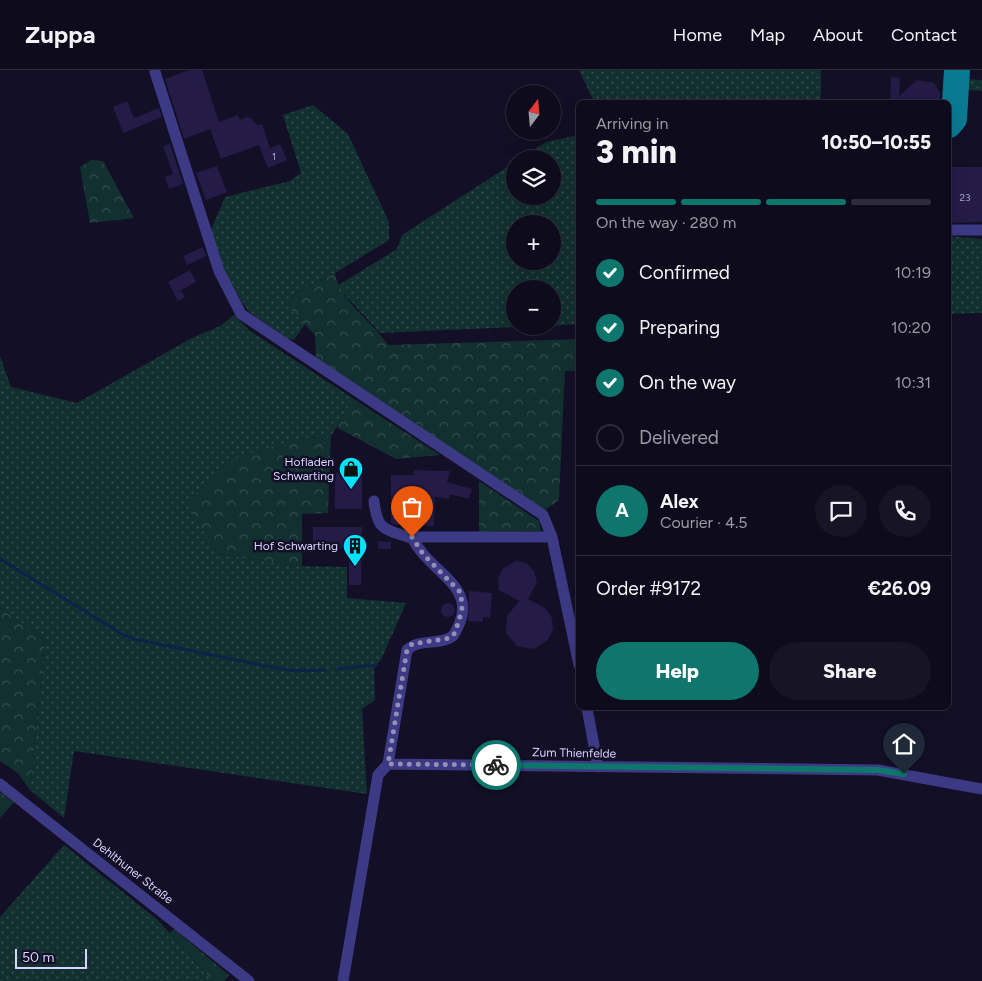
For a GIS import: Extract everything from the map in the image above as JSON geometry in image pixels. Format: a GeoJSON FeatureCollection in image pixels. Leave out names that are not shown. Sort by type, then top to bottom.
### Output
{"type":"FeatureCollection","features":[{"type":"Feature","properties":{"kind":"street"},"geometry":{"type":"LineString","coordinates":[[155,72],[219,270],[241,314],[543,515],[552,537],[576,651]]}},
{"type":"Feature","properties":{"kind":"street"},"geometry":{"type":"LineString","coordinates":[[951,230],[982,230]]}},
{"type":"Feature","properties":{"kind":"street"},"geometry":{"type":"LineString","coordinates":[[374,501],[376,519],[386,530],[412,537],[552,537]]}},
{"type":"Feature","properties":{"kind":"street"},"geometry":{"type":"LineString","coordinates":[[343,981],[378,775],[388,764],[407,650],[412,644],[450,638],[457,628],[462,607],[461,593],[423,554],[412,537]]}},
{"type":"Feature","properties":{"kind":"street"},"geometry":{"type":"LineString","coordinates":[[588,710],[598,767]]}},
{"type":"Feature","properties":{"kind":"street","name":"Zum Thienfelde"},"geometry":{"type":"LineString","coordinates":[[388,764],[878,770],[982,788]]}},
{"type":"Feature","properties":{"kind":"street","name":"Dehlthuner Straße"},"geometry":{"type":"LineString","coordinates":[[0,784],[249,981]]}},
{"type":"Feature","properties":{"kind":"green space"},"geometry":{"type":"Polygon","coordinates":[[[579,70],[821,70],[821,100],[593,100],[579,70]]]}},
{"type":"Feature","properties":{"kind":"green space"},"geometry":{"type":"Polygon","coordinates":[[[969,79],[982,80],[982,91],[967,90],[969,79]]]}},
{"type":"Feature","properties":{"kind":"green space"},"geometry":{"type":"Polygon","coordinates":[[[313,105],[348,134],[389,222],[389,240],[335,273],[296,293],[287,305],[305,324],[294,340],[287,338],[249,312],[223,270],[210,232],[225,197],[290,181],[301,173],[283,115],[313,105]]]}},
{"type":"Feature","properties":{"kind":"green space"},"geometry":{"type":"Polygon","coordinates":[[[576,136],[576,324],[561,325],[561,280],[506,280],[506,327],[380,333],[337,286],[397,249],[402,235],[506,168],[506,205],[561,205],[561,150],[534,150],[546,142],[576,136]]]}},
{"type":"Feature","properties":{"kind":"green space"},"geometry":{"type":"Polygon","coordinates":[[[91,160],[103,161],[134,218],[90,223],[80,167],[91,160]]]}},
{"type":"Feature","properties":{"kind":"green space"},"geometry":{"type":"Polygon","coordinates":[[[951,236],[982,239],[982,313],[951,314],[951,236]]]}},
{"type":"Feature","properties":{"kind":"green space"},"geometry":{"type":"Polygon","coordinates":[[[335,273],[343,293],[388,345],[576,339],[576,371],[565,371],[559,500],[545,510],[316,359],[315,335],[287,305],[296,293],[335,273]]]}},
{"type":"Feature","properties":{"kind":"green space"},"geometry":{"type":"Polygon","coordinates":[[[234,315],[250,331],[354,399],[331,436],[298,439],[217,554],[302,566],[347,567],[347,598],[406,603],[382,658],[374,669],[375,700],[362,709],[367,794],[74,751],[64,818],[30,790],[45,639],[0,608],[0,356],[11,387],[77,403],[190,339],[220,326],[234,315]]]}},
{"type":"Feature","properties":{"kind":"green space"},"geometry":{"type":"Polygon","coordinates":[[[354,399],[440,455],[396,459],[336,427],[354,399]]]}},
{"type":"Feature","properties":{"kind":"green space"},"geometry":{"type":"Polygon","coordinates":[[[331,436],[328,513],[302,514],[302,566],[217,554],[186,503],[238,457],[298,439],[331,436]]]}},
{"type":"Feature","properties":{"kind":"green space"},"geometry":{"type":"Polygon","coordinates":[[[479,481],[539,521],[541,531],[479,532],[479,481]]]}},
{"type":"Feature","properties":{"kind":"green space"},"geometry":{"type":"Polygon","coordinates":[[[0,608],[45,639],[30,790],[18,773],[0,761],[0,608]]]}},
{"type":"Feature","properties":{"kind":"green space"},"geometry":{"type":"Polygon","coordinates":[[[0,792],[14,802],[0,818],[0,792]]]}},
{"type":"Feature","properties":{"kind":"green space"},"geometry":{"type":"Polygon","coordinates":[[[64,845],[158,920],[213,981],[0,981],[0,917],[64,845]]]}},
{"type":"Feature","properties":{"kind":"green space"},"geometry":{"type":"Polygon","coordinates":[[[174,929],[229,975],[224,981],[213,981],[170,933],[174,929]]]}},
{"type":"Feature","properties":{"kind":"building"},"geometry":{"type":"Polygon","coordinates":[[[189,70],[202,70],[219,122],[238,115],[240,120],[246,117],[251,118],[257,125],[262,124],[270,148],[280,144],[287,160],[268,168],[259,145],[221,159],[210,129],[184,139],[165,79],[189,70]]]}},
{"type":"Feature","properties":{"kind":"building"},"geometry":{"type":"Polygon","coordinates":[[[891,77],[900,78],[899,96],[917,80],[934,83],[940,92],[940,100],[890,99],[891,77]]]}},
{"type":"Feature","properties":{"kind":"building"},"geometry":{"type":"Polygon","coordinates":[[[127,101],[134,118],[159,108],[162,117],[123,133],[113,107],[127,101]]]}},
{"type":"Feature","properties":{"kind":"building"},"geometry":{"type":"Polygon","coordinates":[[[170,144],[183,184],[169,189],[165,177],[173,174],[163,146],[170,144]]]}},
{"type":"Feature","properties":{"kind":"building"},"geometry":{"type":"Polygon","coordinates":[[[217,166],[227,192],[206,200],[196,173],[217,166]]]}},
{"type":"Feature","properties":{"kind":"building"},"geometry":{"type":"Polygon","coordinates":[[[951,167],[982,167],[982,222],[951,223],[951,167]]]}},
{"type":"Feature","properties":{"kind":"building"},"geometry":{"type":"Polygon","coordinates":[[[203,247],[206,256],[187,265],[183,256],[203,247]]]}},
{"type":"Feature","properties":{"kind":"building"},"geometry":{"type":"Polygon","coordinates":[[[190,270],[196,282],[176,293],[181,291],[185,297],[178,301],[168,282],[190,270]]]}},
{"type":"Feature","properties":{"kind":"building"},"geometry":{"type":"Polygon","coordinates":[[[414,470],[450,471],[447,482],[472,489],[469,499],[450,494],[449,499],[435,497],[434,526],[396,525],[391,523],[391,475],[414,475],[414,470]]]}},
{"type":"Feature","properties":{"kind":"building"},"geometry":{"type":"Polygon","coordinates":[[[335,473],[362,474],[362,509],[335,509],[335,473]]]}},
{"type":"Feature","properties":{"kind":"building","name":"Hof Schwarting"},"geometry":{"type":"Polygon","coordinates":[[[313,527],[362,527],[361,585],[349,585],[349,548],[313,548],[313,527]]]}},
{"type":"Feature","properties":{"kind":"building"},"geometry":{"type":"Polygon","coordinates":[[[378,541],[391,542],[391,549],[378,549],[378,541]]]}},
{"type":"Feature","properties":{"kind":"building"},"geometry":{"type":"Polygon","coordinates":[[[516,561],[526,563],[534,571],[537,582],[528,599],[545,608],[552,618],[553,629],[548,640],[534,649],[517,646],[506,633],[507,616],[519,601],[499,590],[498,579],[502,569],[516,561]]]}},
{"type":"Feature","properties":{"kind":"building"},"geometry":{"type":"Polygon","coordinates":[[[469,591],[492,593],[490,618],[483,617],[483,622],[468,621],[469,591]]]}},
{"type":"Feature","properties":{"kind":"building"},"geometry":{"type":"Polygon","coordinates":[[[448,603],[453,605],[455,610],[453,615],[448,617],[443,615],[441,610],[443,605],[448,603]]]}},
{"type":"Feature","properties":{"kind":"waterway"},"geometry":{"type":"LineString","coordinates":[[0,559],[122,634],[134,639],[294,671],[325,670]]}},
{"type":"Feature","properties":{"kind":"waterway"},"geometry":{"type":"LineString","coordinates":[[338,669],[377,665]]}},
{"type":"Feature","properties":{"kind":"taxiway"},"geometry":{"type":"LineString","coordinates":[[951,123],[954,119],[957,70]]}},
{"type":"Feature","properties":{"kind":"way so far"},"geometry":{"type":"LineString","coordinates":[[412,537],[423,554],[461,593],[462,607],[453,636],[446,640],[412,644],[407,650],[388,764],[496,765]]}},
{"type":"Feature","properties":{"kind":"place","name":"Hofladen Schwarting"},"geometry":{"type":"Point","coordinates":[351,490]}},
{"type":"Feature","properties":{"kind":"place","name":"Hof Schwarting"},"geometry":{"type":"Point","coordinates":[355,567]}},
{"type":"Feature","properties":{"kind":"route"},"geometry":{"type":"LineString","coordinates":[[496,765],[878,770],[904,774]]}}]}
